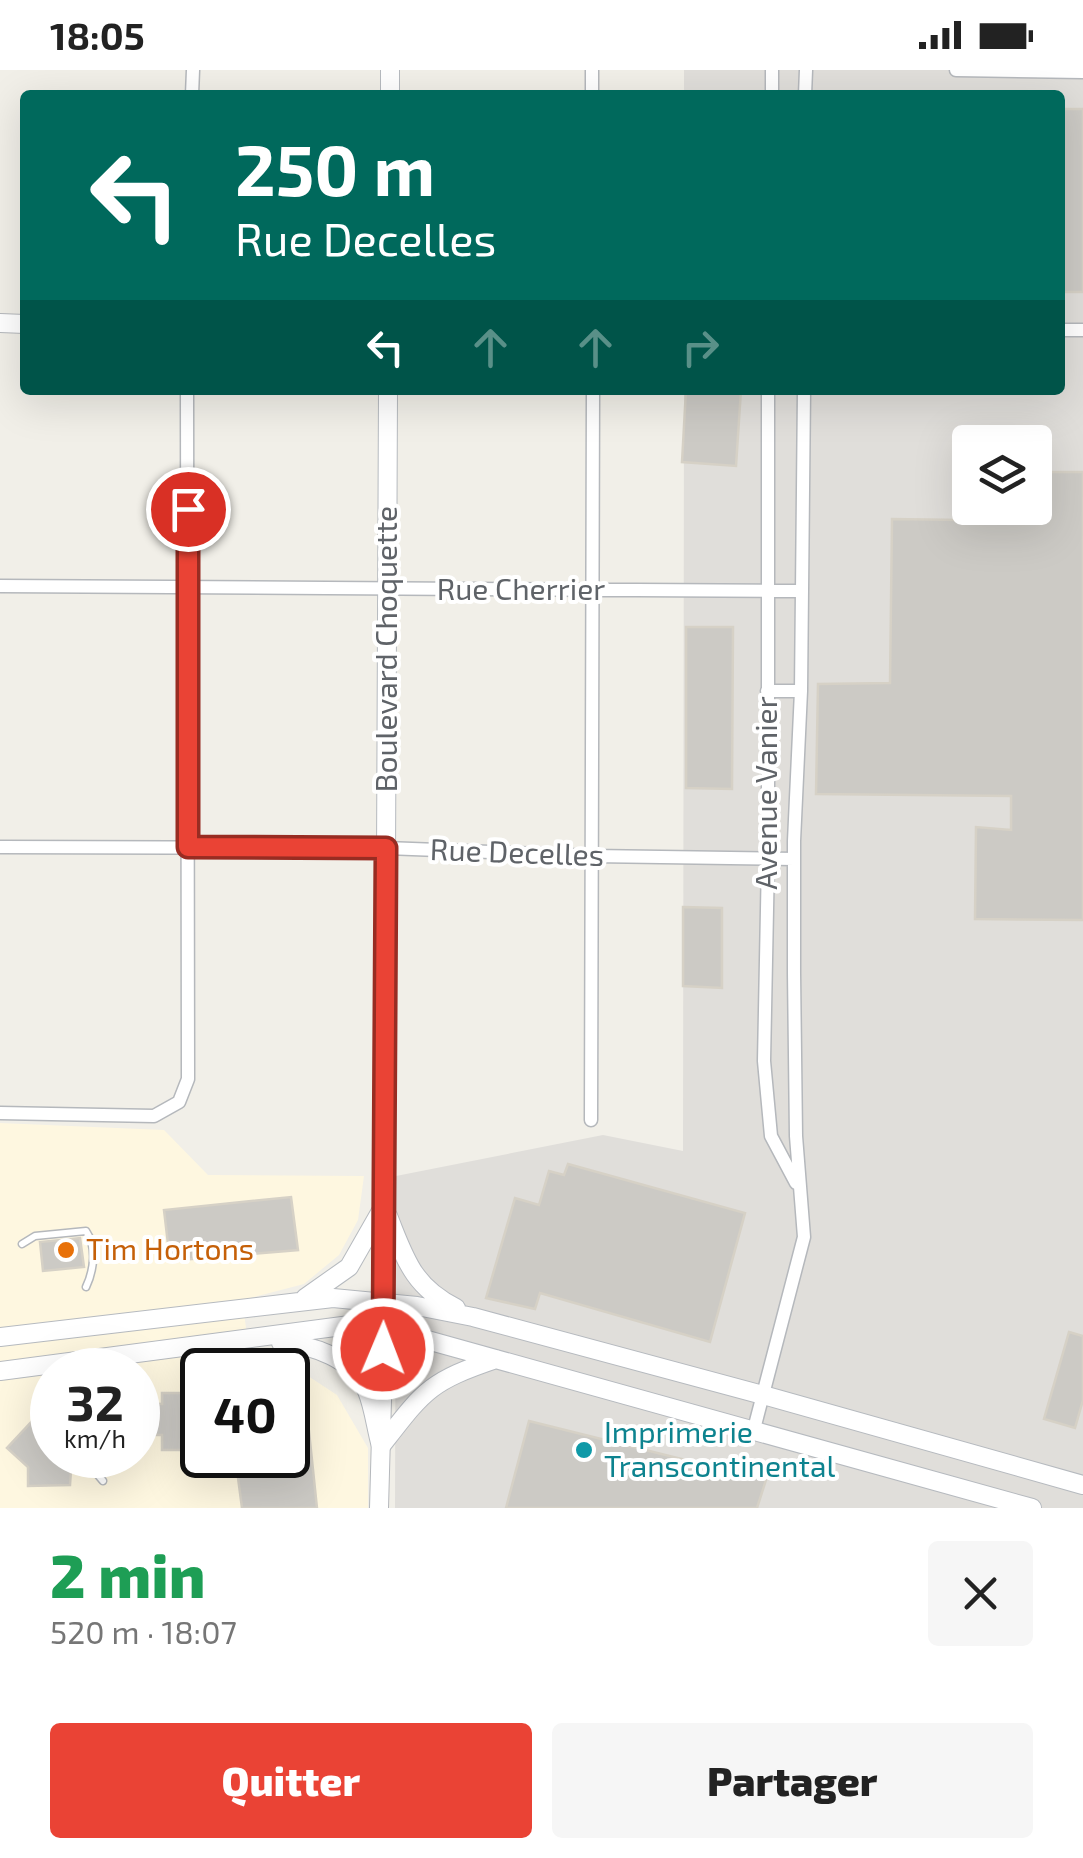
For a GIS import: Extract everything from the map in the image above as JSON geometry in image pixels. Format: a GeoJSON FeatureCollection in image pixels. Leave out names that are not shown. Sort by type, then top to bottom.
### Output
{"type":"FeatureCollection","features":[{"type":"Feature","properties":{"kind":"main road","name":"Boulevard Choquette"},"geometry":{"type":"LineString","coordinates":[[379,1508],[384,1328],[388,395]]}},
{"type":"Feature","properties":{"kind":"main road"},"geometry":{"type":"LineString","coordinates":[[301,1301],[348,1267],[384,1206]]}},
{"type":"Feature","properties":{"kind":"main road"},"geometry":{"type":"LineString","coordinates":[[384,1206],[410,1270],[438,1299],[473,1317]]}},
{"type":"Feature","properties":{"kind":"main road"},"geometry":{"type":"LineString","coordinates":[[0,1338],[301,1301],[350,1298],[384,1302],[473,1317],[1083,1484]]}},
{"type":"Feature","properties":{"kind":"main road"},"geometry":{"type":"LineString","coordinates":[[0,1371],[350,1326],[384,1328],[1032,1508]]}},
{"type":"Feature","properties":{"kind":"main road"},"geometry":{"type":"LineString","coordinates":[[245,1340],[315,1347],[338,1359],[366,1388],[381,1446]]}},
{"type":"Feature","properties":{"kind":"main road"},"geometry":{"type":"LineString","coordinates":[[381,1446],[420,1396],[438,1381],[498,1358]]}},
{"type":"Feature","properties":{"kind":"street"},"geometry":{"type":"LineString","coordinates":[[956,70],[1083,72]]}},
{"type":"Feature","properties":{"kind":"street"},"geometry":{"type":"LineString","coordinates":[[0,1113],[154,1116],[179,1102],[188,1079],[188,395]]}},
{"type":"Feature","properties":{"kind":"street"},"geometry":{"type":"LineString","coordinates":[[591,1120],[593,395]]}},
{"type":"Feature","properties":{"kind":"street","name":"Avenue Vanier"},"geometry":{"type":"LineString","coordinates":[[768,395],[764,1061],[771,1136],[800,1189]]}},
{"type":"Feature","properties":{"kind":"street","name":"Avenue Vanier"},"geometry":{"type":"LineString","coordinates":[[754,1430],[802,1254],[796,1136],[794,859],[801,691],[804,395]]}},
{"type":"Feature","properties":{"kind":"street","name":"Rue Cherrier"},"geometry":{"type":"LineString","coordinates":[[0,586],[802,591]]}},
{"type":"Feature","properties":{"kind":"street"},"geometry":{"type":"LineString","coordinates":[[767,691],[801,691]]}},
{"type":"Feature","properties":{"kind":"street","name":"Rue Decelles"},"geometry":{"type":"LineString","coordinates":[[0,847],[386,848],[794,859]]}},
{"type":"Feature","properties":{"kind":"street"},"geometry":{"type":"LineString","coordinates":[[766,969],[794,973]]}},
{"type":"Feature","properties":{"kind":"lane"},"geometry":{"type":"LineString","coordinates":[[22,1244],[35,1236],[86,1231],[91,1237],[93,1271],[86,1287]]}},
{"type":"Feature","properties":{"kind":"lane"},"geometry":{"type":"LineString","coordinates":[[101,1478],[104,1481]]}},
{"type":"Feature","properties":{"kind":"path"},"geometry":{"type":"LineString","coordinates":[[338,1359],[354,1342],[383,1349]]}},
{"type":"Feature","properties":{"kind":"shaded area"},"geometry":{"type":"Polygon","coordinates":[[[684,70],[1083,70],[1083,1508],[395,1508],[396,1176],[603,1135],[683,1151],[684,395],[1065,395],[1065,90],[684,90],[684,70]]]}},
{"type":"Feature","properties":{"kind":"shaded area"},"geometry":{"type":"Polygon","coordinates":[[[0,1123],[164,1130],[208,1175],[364,1176],[358,1220],[339,1255],[304,1284],[242,1300],[249,1348],[180,1348],[180,1478],[310,1478],[310,1377],[337,1395],[368,1448],[368,1508],[0,1508],[0,1123]]]}},
{"type":"Feature","properties":{"kind":"building"},"geometry":{"type":"Polygon","coordinates":[[[1065,109],[1083,109],[1083,292],[1065,292],[1065,109]]]}},
{"type":"Feature","properties":{"kind":"building"},"geometry":{"type":"Polygon","coordinates":[[[686,395],[741,395],[736,466],[682,462],[686,395]]]}},
{"type":"Feature","properties":{"kind":"building"},"geometry":{"type":"Polygon","coordinates":[[[1052,472],[1083,472],[1083,920],[975,919],[976,827],[1011,830],[1011,796],[816,794],[818,684],[890,683],[892,519],[952,520],[952,525],[1052,525],[1052,472]]]}},
{"type":"Feature","properties":{"kind":"building"},"geometry":{"type":"Polygon","coordinates":[[[686,627],[733,627],[732,789],[686,788],[686,627]]]}},
{"type":"Feature","properties":{"kind":"building"},"geometry":{"type":"Polygon","coordinates":[[[683,907],[722,908],[722,988],[683,986],[683,907]]]}},
{"type":"Feature","properties":{"kind":"building"},"geometry":{"type":"Polygon","coordinates":[[[568,1164],[745,1213],[710,1342],[540,1293],[535,1309],[486,1298],[515,1198],[539,1205],[549,1171],[564,1175],[568,1164]]]}},
{"type":"Feature","properties":{"kind":"building"},"geometry":{"type":"Polygon","coordinates":[[[291,1197],[298,1250],[170,1261],[164,1210],[291,1197]]]}},
{"type":"Feature","properties":{"kind":"building"},"geometry":{"type":"Polygon","coordinates":[[[80,1238],[84,1267],[43,1271],[40,1242],[80,1238]]]}},
{"type":"Feature","properties":{"kind":"building"},"geometry":{"type":"Polygon","coordinates":[[[1069,1332],[1083,1336],[1083,1400],[1075,1428],[1044,1419],[1069,1332]]]}},
{"type":"Feature","properties":{"kind":"building"},"geometry":{"type":"Polygon","coordinates":[[[162,1393],[180,1393],[180,1450],[162,1450],[162,1393]]]}},
{"type":"Feature","properties":{"kind":"building","name":"Imprimerie Transcontinental"},"geometry":{"type":"Polygon","coordinates":[[[529,1421],[766,1480],[757,1508],[506,1508],[529,1421]]]}},
{"type":"Feature","properties":{"kind":"building"},"geometry":{"type":"Polygon","coordinates":[[[30,1423],[30,1478],[70,1478],[70,1485],[28,1486],[28,1467],[7,1448],[30,1423]]]}},
{"type":"Feature","properties":{"kind":"building"},"geometry":{"type":"Polygon","coordinates":[[[310,1441],[317,1508],[242,1508],[238,1478],[310,1478],[310,1441]]]}},
{"type":"Feature","properties":{"kind":"place","name":"Tim Hortons"},"geometry":{"type":"Point","coordinates":[66,1250]}},
{"type":"Feature","properties":{"kind":"place","name":"Imprimerie Transcontinental"},"geometry":{"type":"Point","coordinates":[584,1450]}},
{"type":"Feature","properties":{"kind":"route"},"geometry":{"type":"LineString","coordinates":[[188,509],[188,847],[386,848],[383,1349]]}}]}
